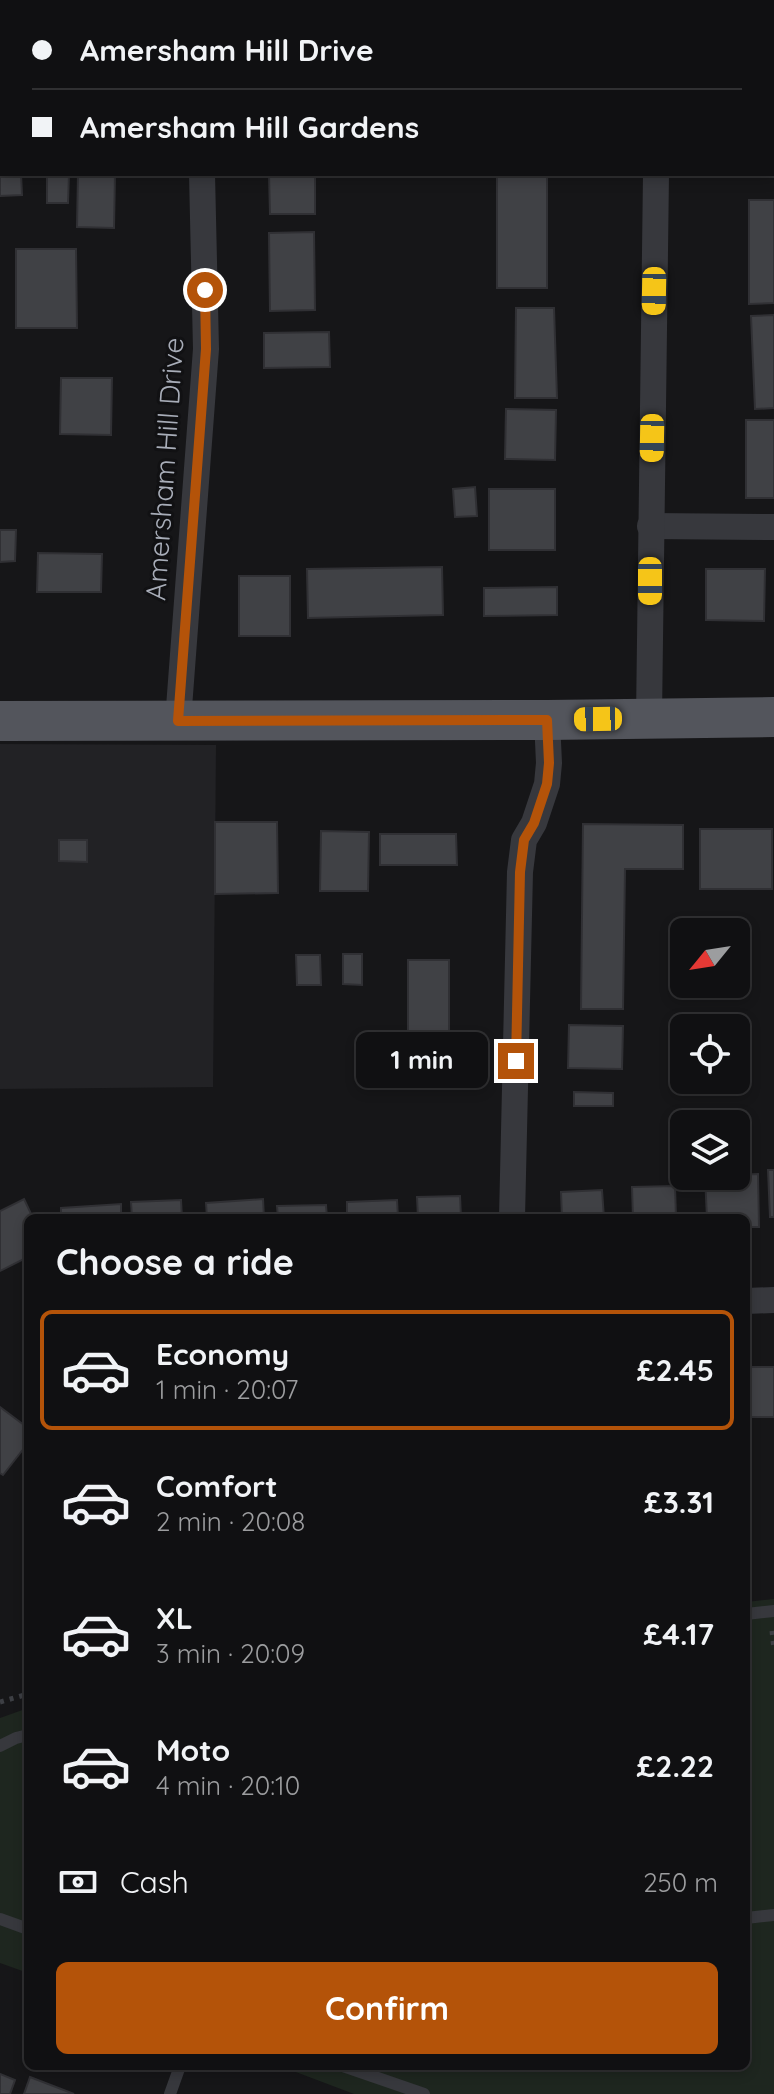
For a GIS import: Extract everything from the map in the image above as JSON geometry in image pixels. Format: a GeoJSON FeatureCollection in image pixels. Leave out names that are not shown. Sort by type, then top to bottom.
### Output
{"type":"FeatureCollection","features":[{"type":"Feature","properties":{"kind":"main road"},"geometry":{"type":"LineString","coordinates":[[0,721],[774,717]]}},
{"type":"Feature","properties":{"kind":"street","name":"Amersham Hill Drive"},"geometry":{"type":"LineString","coordinates":[[178,721],[206,349],[202,176]]}},
{"type":"Feature","properties":{"kind":"street"},"geometry":{"type":"LineString","coordinates":[[649,718],[656,176]]}},
{"type":"Feature","properties":{"kind":"street"},"geometry":{"type":"LineString","coordinates":[[650,526],[774,527]]}},
{"type":"Feature","properties":{"kind":"street"},"geometry":{"type":"LineString","coordinates":[[512,1214],[520,872],[524,840],[534,823],[547,784],[547,720]]}},
{"type":"Feature","properties":{"kind":"street"},"geometry":{"type":"LineString","coordinates":[[750,1301],[774,1300]]}},
{"type":"Feature","properties":{"kind":"lane"},"geometry":{"type":"LineString","coordinates":[[750,1614],[774,1611]]}},
{"type":"Feature","properties":{"kind":"lane"},"geometry":{"type":"LineString","coordinates":[[0,1746],[24,1736]]}},
{"type":"Feature","properties":{"kind":"lane"},"geometry":{"type":"LineString","coordinates":[[750,1918],[774,1915]]}},
{"type":"Feature","properties":{"kind":"lane"},"geometry":{"type":"LineString","coordinates":[[0,1919],[24,1928]]}},
{"type":"Feature","properties":{"kind":"lane"},"geometry":{"type":"LineString","coordinates":[[170,2094],[179,2070]]}},
{"type":"Feature","properties":{"kind":"lane"},"geometry":{"type":"LineString","coordinates":[[355,2070],[424,2094]]}},
{"type":"Feature","properties":{"kind":"path"},"geometry":{"type":"LineString","coordinates":[[772,1636],[774,1650]]}},
{"type":"Feature","properties":{"kind":"path"},"geometry":{"type":"LineString","coordinates":[[0,1702],[24,1695]]}},
{"type":"Feature","properties":{"kind":"shaded area"},"geometry":{"type":"Polygon","coordinates":[[[0,744],[216,745],[213,1087],[0,1089],[0,744]]]}},
{"type":"Feature","properties":{"kind":"shaded area"},"geometry":{"type":"Polygon","coordinates":[[[774,1599],[774,2094],[354,2094],[291,2070],[750,2070],[750,1602],[774,1599]]]}},
{"type":"Feature","properties":{"kind":"shaded area"},"geometry":{"type":"Polygon","coordinates":[[[24,1709],[24,1972],[0,1963],[0,1718],[24,1709]]]}},
{"type":"Feature","properties":{"kind":"building"},"geometry":{"type":"Polygon","coordinates":[[[0,176],[21,176],[22,195],[0,196],[0,176]]]}},
{"type":"Feature","properties":{"kind":"building"},"geometry":{"type":"Polygon","coordinates":[[[47,176],[69,176],[68,203],[47,203],[47,176]]]}},
{"type":"Feature","properties":{"kind":"building"},"geometry":{"type":"Polygon","coordinates":[[[78,176],[115,176],[114,228],[77,227],[78,176]]]}},
{"type":"Feature","properties":{"kind":"building"},"geometry":{"type":"Polygon","coordinates":[[[269,176],[315,176],[315,214],[270,214],[269,176]]]}},
{"type":"Feature","properties":{"kind":"building"},"geometry":{"type":"Polygon","coordinates":[[[497,176],[547,176],[547,288],[497,288],[497,176]]]}},
{"type":"Feature","properties":{"kind":"building"},"geometry":{"type":"Polygon","coordinates":[[[749,200],[774,200],[774,303],[749,304],[749,200]]]}},
{"type":"Feature","properties":{"kind":"building"},"geometry":{"type":"Polygon","coordinates":[[[314,232],[315,310],[270,311],[269,233],[314,232]]]}},
{"type":"Feature","properties":{"kind":"building"},"geometry":{"type":"Polygon","coordinates":[[[16,249],[76,249],[77,328],[16,328],[16,249]]]}},
{"type":"Feature","properties":{"kind":"building"},"geometry":{"type":"Polygon","coordinates":[[[516,308],[554,308],[557,398],[515,398],[516,308]]]}},
{"type":"Feature","properties":{"kind":"building"},"geometry":{"type":"Polygon","coordinates":[[[774,315],[774,408],[755,409],[751,316],[774,315]]]}},
{"type":"Feature","properties":{"kind":"building"},"geometry":{"type":"Polygon","coordinates":[[[329,332],[330,367],[264,368],[264,333],[329,332]]]}},
{"type":"Feature","properties":{"kind":"building"},"geometry":{"type":"Polygon","coordinates":[[[61,378],[112,378],[111,435],[60,434],[61,378]]]}},
{"type":"Feature","properties":{"kind":"building"},"geometry":{"type":"Polygon","coordinates":[[[506,409],[556,410],[555,460],[505,459],[506,409]]]}},
{"type":"Feature","properties":{"kind":"building"},"geometry":{"type":"Polygon","coordinates":[[[746,420],[774,420],[774,498],[746,498],[746,420]]]}},
{"type":"Feature","properties":{"kind":"building"},"geometry":{"type":"Polygon","coordinates":[[[475,487],[477,516],[455,517],[453,489],[475,487]]]}},
{"type":"Feature","properties":{"kind":"building"},"geometry":{"type":"Polygon","coordinates":[[[489,489],[555,489],[555,550],[489,550],[489,489]]]}},
{"type":"Feature","properties":{"kind":"building"},"geometry":{"type":"Polygon","coordinates":[[[0,530],[16,530],[15,561],[0,562],[0,530]]]}},
{"type":"Feature","properties":{"kind":"building"},"geometry":{"type":"Polygon","coordinates":[[[38,553],[102,554],[101,592],[37,592],[38,553]]]}},
{"type":"Feature","properties":{"kind":"building"},"geometry":{"type":"Polygon","coordinates":[[[442,567],[443,615],[308,618],[307,569],[442,567]]]}},
{"type":"Feature","properties":{"kind":"building"},"geometry":{"type":"Polygon","coordinates":[[[706,569],[765,569],[764,621],[706,620],[706,569]]]}},
{"type":"Feature","properties":{"kind":"building"},"geometry":{"type":"Polygon","coordinates":[[[239,576],[290,576],[290,636],[239,636],[239,576]]]}},
{"type":"Feature","properties":{"kind":"building"},"geometry":{"type":"Polygon","coordinates":[[[557,587],[557,615],[484,616],[484,588],[557,587]]]}},
{"type":"Feature","properties":{"kind":"building"},"geometry":{"type":"Polygon","coordinates":[[[215,822],[277,822],[278,893],[215,894],[215,822]]]}},
{"type":"Feature","properties":{"kind":"building"},"geometry":{"type":"Polygon","coordinates":[[[583,824],[683,825],[683,869],[625,869],[623,1009],[581,1009],[583,824]]]}},
{"type":"Feature","properties":{"kind":"building"},"geometry":{"type":"Polygon","coordinates":[[[700,829],[772,829],[772,889],[700,889],[700,829]]]}},
{"type":"Feature","properties":{"kind":"building"},"geometry":{"type":"Polygon","coordinates":[[[321,831],[369,832],[368,891],[320,891],[321,831]]]}},
{"type":"Feature","properties":{"kind":"building"},"geometry":{"type":"Polygon","coordinates":[[[380,834],[456,834],[457,865],[380,865],[380,834]]]}},
{"type":"Feature","properties":{"kind":"building"},"geometry":{"type":"Polygon","coordinates":[[[59,840],[87,840],[87,862],[59,861],[59,840]]]}},
{"type":"Feature","properties":{"kind":"building"},"geometry":{"type":"Polygon","coordinates":[[[343,954],[362,954],[362,985],[343,984],[343,954]]]}},
{"type":"Feature","properties":{"kind":"building"},"geometry":{"type":"Polygon","coordinates":[[[296,955],[320,955],[321,985],[297,985],[296,955]]]}},
{"type":"Feature","properties":{"kind":"building"},"geometry":{"type":"Polygon","coordinates":[[[408,960],[449,960],[449,1046],[408,1046],[408,960]]]}},
{"type":"Feature","properties":{"kind":"building"},"geometry":{"type":"Polygon","coordinates":[[[569,1025],[623,1026],[622,1069],[568,1068],[569,1025]]]}},
{"type":"Feature","properties":{"kind":"building"},"geometry":{"type":"Polygon","coordinates":[[[574,1092],[613,1093],[613,1106],[574,1106],[574,1092]]]}},
{"type":"Feature","properties":{"kind":"building"},"geometry":{"type":"Polygon","coordinates":[[[768,1170],[774,1170],[774,1217],[770,1217],[768,1170]]]}},
{"type":"Feature","properties":{"kind":"building"},"geometry":{"type":"Polygon","coordinates":[[[750,1174],[758,1174],[759,1227],[750,1227],[750,1214],[707,1214],[706,1190],[750,1190],[750,1174]]]}},
{"type":"Feature","properties":{"kind":"building"},"geometry":{"type":"Polygon","coordinates":[[[670,1186],[670,1190],[675,1190],[676,1214],[633,1214],[632,1187],[670,1186]]]}},
{"type":"Feature","properties":{"kind":"building"},"geometry":{"type":"Polygon","coordinates":[[[602,1190],[604,1214],[562,1214],[561,1192],[602,1190]]]}},
{"type":"Feature","properties":{"kind":"building"},"geometry":{"type":"Polygon","coordinates":[[[460,1196],[461,1214],[418,1214],[417,1197],[460,1196]]]}},
{"type":"Feature","properties":{"kind":"building"},"geometry":{"type":"Polygon","coordinates":[[[24,1199],[31,1214],[24,1214],[24,1259],[0,1271],[0,1211],[24,1199]]]}},
{"type":"Feature","properties":{"kind":"building"},"geometry":{"type":"Polygon","coordinates":[[[263,1199],[264,1214],[207,1214],[206,1203],[263,1199]]]}},
{"type":"Feature","properties":{"kind":"building"},"geometry":{"type":"Polygon","coordinates":[[[181,1200],[182,1214],[132,1214],[131,1202],[181,1200]]]}},
{"type":"Feature","properties":{"kind":"building"},"geometry":{"type":"Polygon","coordinates":[[[397,1200],[398,1214],[347,1214],[347,1202],[397,1200]]]}},
{"type":"Feature","properties":{"kind":"building"},"geometry":{"type":"Polygon","coordinates":[[[121,1204],[121,1214],[61,1214],[61,1208],[121,1204]]]}},
{"type":"Feature","properties":{"kind":"building"},"geometry":{"type":"Polygon","coordinates":[[[326,1205],[327,1214],[278,1214],[277,1206],[326,1205]]]}},
{"type":"Feature","properties":{"kind":"building"},"geometry":{"type":"Polygon","coordinates":[[[750,1367],[774,1367],[774,1417],[750,1417],[750,1367]]]}},
{"type":"Feature","properties":{"kind":"building"},"geometry":{"type":"Polygon","coordinates":[[[0,1407],[24,1425],[24,1448],[3,1475],[0,1473],[0,1407]]]}},
{"type":"Feature","properties":{"kind":"building"},"geometry":{"type":"Polygon","coordinates":[[[0,2074],[15,2080],[10,2094],[0,2094],[0,2074]]]}},
{"type":"Feature","properties":{"kind":"building"},"geometry":{"type":"Polygon","coordinates":[[[30,2077],[74,2094],[24,2094],[30,2077]]]}},
{"type":"Feature","properties":{"kind":"route"},"geometry":{"type":"LineString","coordinates":[[205,290],[206,349],[178,721],[547,720],[547,784],[534,823],[524,840],[520,872],[516,1061]]}}]}
